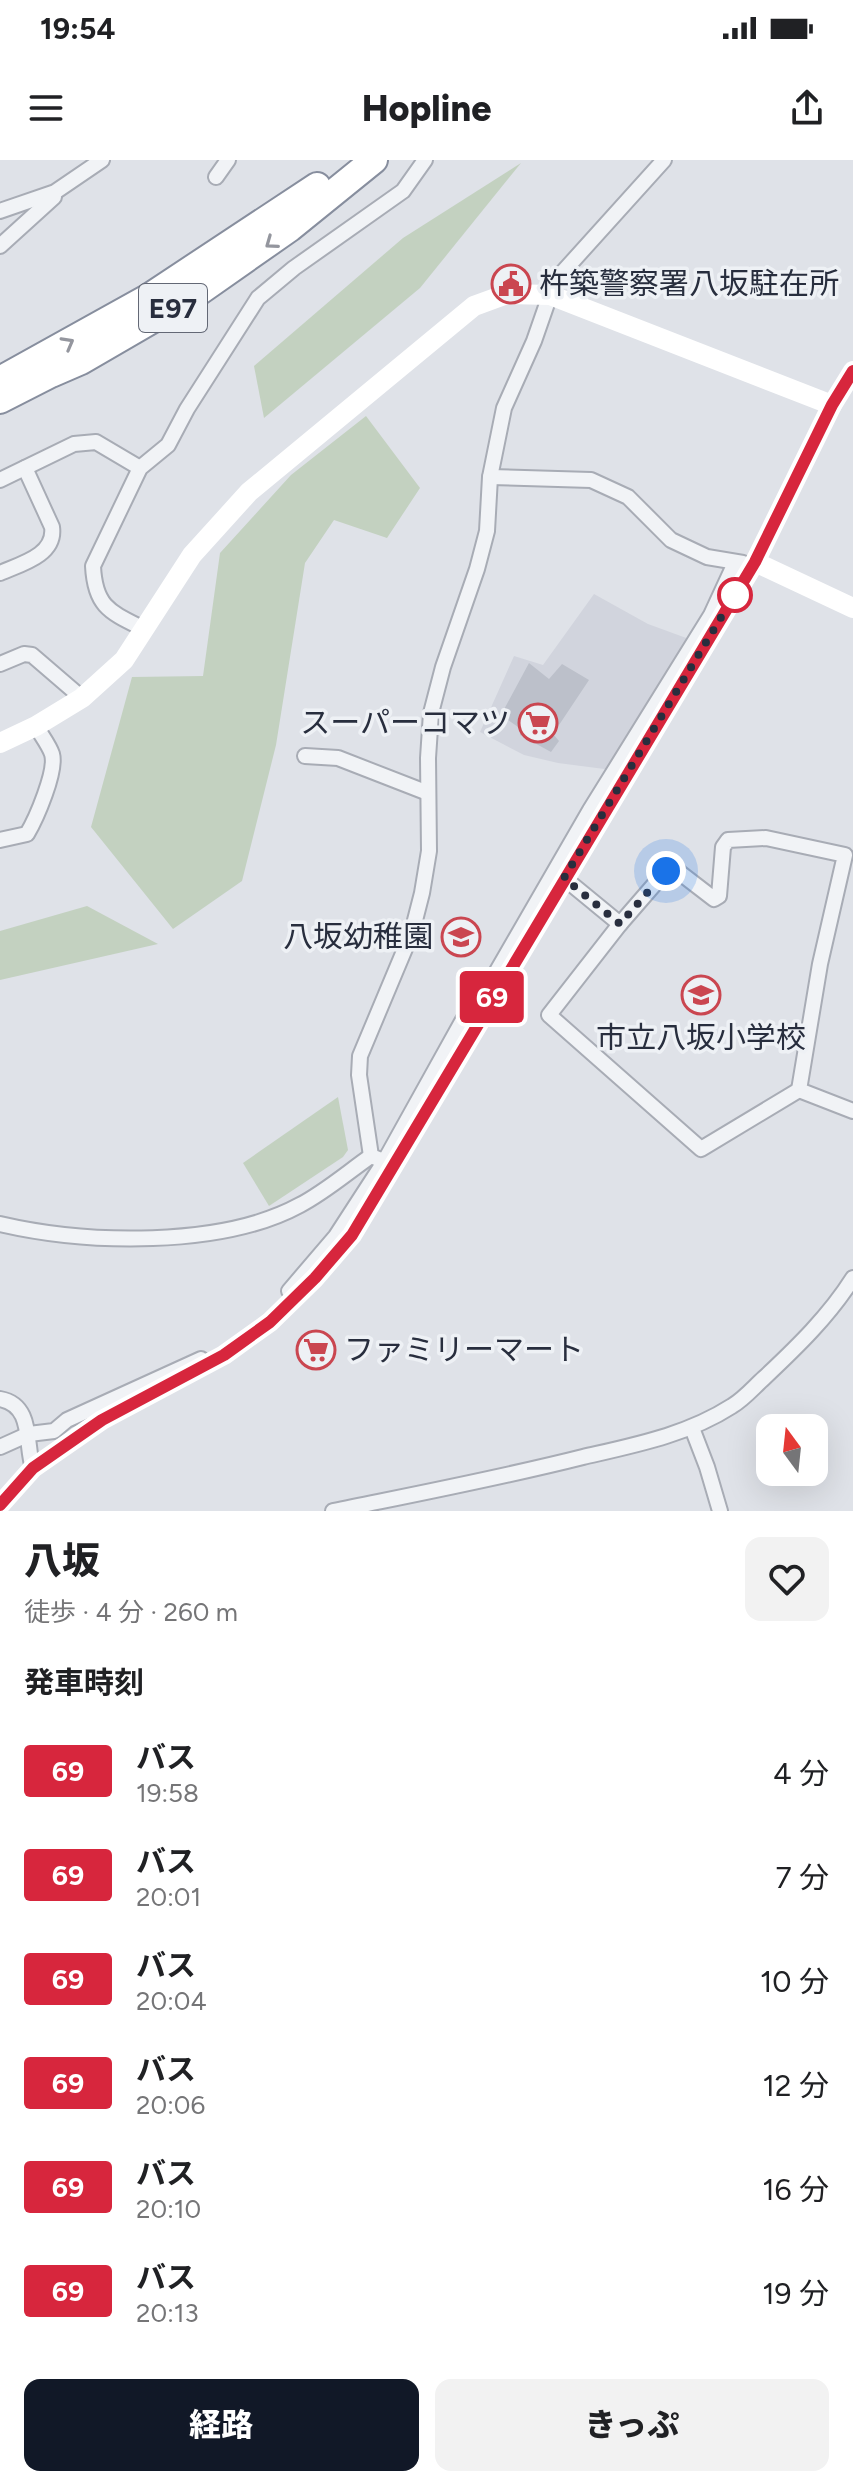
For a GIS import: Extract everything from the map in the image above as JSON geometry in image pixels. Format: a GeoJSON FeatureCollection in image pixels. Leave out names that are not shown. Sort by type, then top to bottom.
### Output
{"type":"FeatureCollection","features":[{"type":"Feature","properties":{"kind":"highway","name":"E97"},"geometry":{"type":"LineString","coordinates":[[0,380],[149,297],[353,160]]}},
{"type":"Feature","properties":{"kind":"highway","name":"E97"},"geometry":{"type":"LineString","coordinates":[[0,400],[81,361],[193,296],[290,228],[374,160]]}},
{"type":"Feature","properties":{"kind":"main road"},"geometry":{"type":"LineString","coordinates":[[0,743],[36,726],[82,698],[124,660],[192,555],[249,492],[474,306],[507,294],[550,295],[832,405]]}},
{"type":"Feature","properties":{"kind":"main road"},"geometry":{"type":"LineString","coordinates":[[0,1505],[32,1465],[102,1420],[224,1355],[270,1322],[315,1278],[352,1235],[383,1161],[564,878],[853,371]]}},
{"type":"Feature","properties":{"kind":"main road"},"geometry":{"type":"LineString","coordinates":[[745,562],[853,608]]}},
{"type":"Feature","properties":{"kind":"street"},"geometry":{"type":"LineString","coordinates":[[0,246],[66,186],[102,160]]}},
{"type":"Feature","properties":{"kind":"street"},"geometry":{"type":"LineString","coordinates":[[216,177],[228,160]]}},
{"type":"Feature","properties":{"kind":"street"},"geometry":{"type":"LineString","coordinates":[[144,629],[109,612],[99,600],[93,566],[140,468],[168,445],[187,409],[258,298],[294,268],[403,191],[425,160]]}},
{"type":"Feature","properties":{"kind":"street"},"geometry":{"type":"LineString","coordinates":[[383,1161],[359,1075],[360,1056],[412,932],[429,851],[431,713],[487,531],[490,477],[504,408],[562,273],[664,160]]}},
{"type":"Feature","properties":{"kind":"street"},"geometry":{"type":"LineString","coordinates":[[0,211],[22,206],[66,186]]}},
{"type":"Feature","properties":{"kind":"street"},"geometry":{"type":"LineString","coordinates":[[0,480],[74,444],[96,442],[140,468]]}},
{"type":"Feature","properties":{"kind":"street"},"geometry":{"type":"LineString","coordinates":[[0,573],[37,556],[48,547],[53,537],[52,527],[25,468]]}},
{"type":"Feature","properties":{"kind":"street"},"geometry":{"type":"LineString","coordinates":[[0,1447],[29,1434],[54,1431],[67,1420],[93,1407],[190,1362],[217,1353],[250,1329],[293,1287],[336,1236],[383,1161],[469,1009],[482,997],[590,810],[745,562],[707,557],[671,540],[628,497],[591,480],[490,477]]}},
{"type":"Feature","properties":{"kind":"street"},"geometry":{"type":"LineString","coordinates":[[0,664],[24,654],[32,655],[82,698]]}},
{"type":"Feature","properties":{"kind":"street"},"geometry":{"type":"LineString","coordinates":[[0,840],[27,834],[54,765],[36,726]]}},
{"type":"Feature","properties":{"kind":"street"},"geometry":{"type":"LineString","coordinates":[[305,756],[338,758],[428,793]]}},
{"type":"Feature","properties":{"kind":"street"},"geometry":{"type":"LineString","coordinates":[[766,838],[845,855],[820,964],[799,1090],[701,1149],[549,1015],[620,924],[666,871],[675,869],[714,899],[719,896],[723,847],[728,840],[766,838]]}},
{"type":"Feature","properties":{"kind":"street"},"geometry":{"type":"LineString","coordinates":[[564,878],[620,924]]}},
{"type":"Feature","properties":{"kind":"street"},"geometry":{"type":"LineString","coordinates":[[799,1090],[853,1111]]}},
{"type":"Feature","properties":{"kind":"street"},"geometry":{"type":"LineString","coordinates":[[0,1224],[34,1232],[147,1239],[217,1231],[268,1218],[300,1205],[383,1161]]}},
{"type":"Feature","properties":{"kind":"street"},"geometry":{"type":"LineString","coordinates":[[333,1511],[525,1471],[669,1437],[692,1428],[735,1405],[809,1335],[853,1278]]}},
{"type":"Feature","properties":{"kind":"street"},"geometry":{"type":"LineString","coordinates":[[0,1399],[21,1412],[29,1434],[32,1465],[0,1491]]}},
{"type":"Feature","properties":{"kind":"street"},"geometry":{"type":"LineString","coordinates":[[692,1428],[720,1511]]}},
{"type":"Feature","properties":{"kind":"shaded area"},"geometry":{"type":"Polygon","coordinates":[[[594,594],[648,624],[689,639],[612,770],[524,755],[480,732],[514,656],[543,665],[594,594]]]}},
{"type":"Feature","properties":{"kind":"green space"},"geometry":{"type":"Polygon","coordinates":[[[521,163],[420,288],[264,418],[254,366],[403,238],[521,163]]]}},
{"type":"Feature","properties":{"kind":"green space"},"geometry":{"type":"Polygon","coordinates":[[[366,416],[420,488],[387,538],[334,520],[305,563],[276,745],[242,881],[173,929],[91,827],[132,677],[203,676],[220,553],[291,475],[366,416]]]}},
{"type":"Feature","properties":{"kind":"green space"},"geometry":{"type":"Polygon","coordinates":[[[87,906],[158,944],[0,980],[0,931],[87,906]]]}},
{"type":"Feature","properties":{"kind":"green space"},"geometry":{"type":"Polygon","coordinates":[[[338,1097],[348,1150],[343,1157],[269,1206],[243,1163],[338,1097]]]}},
{"type":"Feature","properties":{"kind":"building"},"geometry":{"type":"Polygon","coordinates":[[[529,663],[549,679],[562,664],[589,680],[553,734],[559,741],[551,752],[520,735],[521,729],[501,715],[529,663]]]}},
{"type":"Feature","properties":{"kind":"bus line","name":"69"},"geometry":{"type":"LineString","coordinates":[[0,1505],[33,1468],[102,1420],[224,1355],[270,1322],[315,1278],[352,1235],[755,562],[832,405],[853,371]]}},
{"type":"Feature","properties":{"kind":"place","name":"杵築警察署八坂駐在所"},"geometry":{"type":"Point","coordinates":[511,284]}},
{"type":"Feature","properties":{"kind":"place","name":"スーパーコマツ"},"geometry":{"type":"Point","coordinates":[538,723]}},
{"type":"Feature","properties":{"kind":"place","name":"八坂幼稚園"},"geometry":{"type":"Point","coordinates":[461,937]}},
{"type":"Feature","properties":{"kind":"place","name":"市立八坂小学校"},"geometry":{"type":"Point","coordinates":[701,995]}},
{"type":"Feature","properties":{"kind":"place","name":"ファミリーマート"},"geometry":{"type":"Point","coordinates":[316,1350]}},
{"type":"Feature","properties":{"kind":"route"},"geometry":{"type":"LineString","coordinates":[[666,871],[620,924],[564,878],[740,586],[735,595]]}}]}
